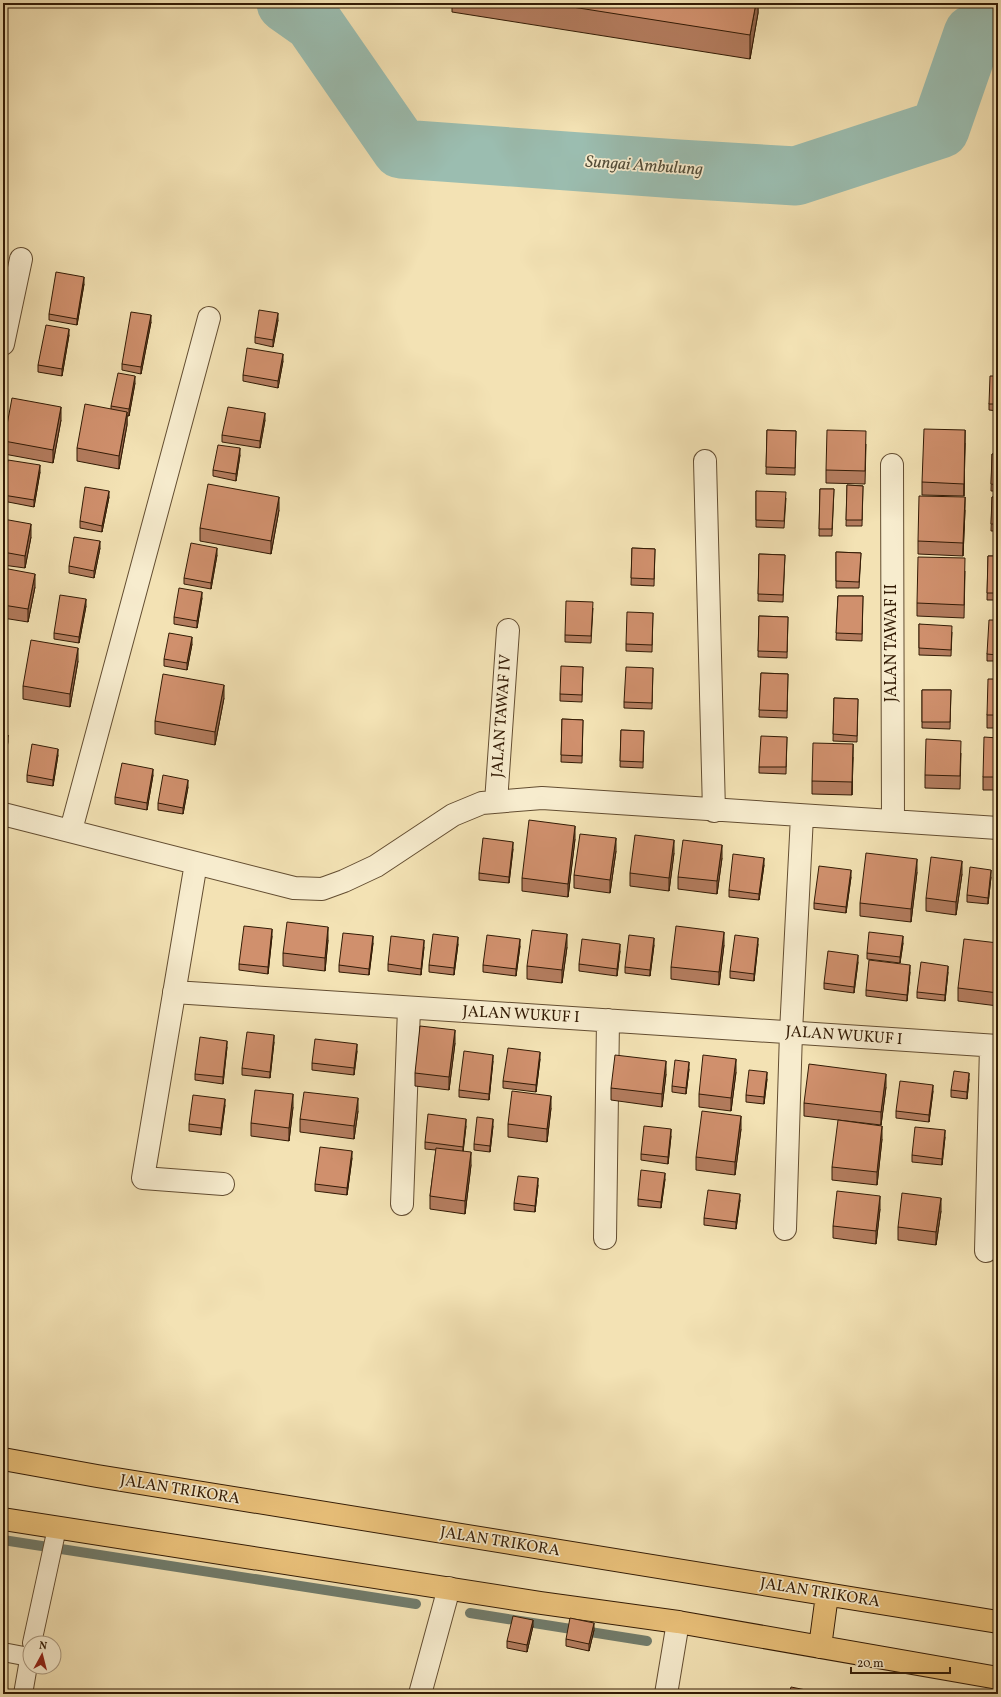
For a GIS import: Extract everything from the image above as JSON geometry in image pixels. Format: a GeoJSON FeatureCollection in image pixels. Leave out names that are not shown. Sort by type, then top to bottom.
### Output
{"type":"FeatureCollection","features":[{"type":"Feature","properties":{"kind":"main road","name":"JALAN TRIKORA"},"geometry":{"type":"LineString","coordinates":[[3,1459],[113,1479],[998,1622]]}},
{"type":"Feature","properties":{"kind":"main road"},"geometry":{"type":"LineString","coordinates":[[3,1520],[541,1603],[678,1622],[998,1678]]}},
{"type":"Feature","properties":{"kind":"main road"},"geometry":{"type":"LineString","coordinates":[[820,1647],[827,1595]]}},
{"type":"Feature","properties":{"kind":"street"},"geometry":{"type":"LineString","coordinates":[[3,344],[21,259]]}},
{"type":"Feature","properties":{"kind":"street"},"geometry":{"type":"LineString","coordinates":[[71,830],[209,318]]}},
{"type":"Feature","properties":{"kind":"street"},"geometry":{"type":"LineString","coordinates":[[705,461],[714,811]]}},
{"type":"Feature","properties":{"kind":"street","name":"JALAN TAWAF II"},"geometry":{"type":"LineString","coordinates":[[892,465],[893,821]]}},
{"type":"Feature","properties":{"kind":"street","name":"JALAN TAWAF IV"},"geometry":{"type":"LineString","coordinates":[[496,802],[508,630]]}},
{"type":"Feature","properties":{"kind":"street"},"geometry":{"type":"LineString","coordinates":[[3,814],[71,830],[294,888],[322,889],[344,881],[376,866],[453,815],[482,803],[542,798],[714,811],[998,828]]}},
{"type":"Feature","properties":{"kind":"street"},"geometry":{"type":"LineString","coordinates":[[785,1229],[791,1032],[802,816]]}},
{"type":"Feature","properties":{"kind":"street"},"geometry":{"type":"LineString","coordinates":[[196,863],[143,1178],[223,1184]]}},
{"type":"Feature","properties":{"kind":"street","name":"JALAN WUKUF I"},"geometry":{"type":"LineString","coordinates":[[174,992],[995,1046]]}},
{"type":"Feature","properties":{"kind":"street"},"geometry":{"type":"LineString","coordinates":[[402,1204],[409,1008]]}},
{"type":"Feature","properties":{"kind":"street"},"geometry":{"type":"LineString","coordinates":[[605,1238],[608,1020]]}},
{"type":"Feature","properties":{"kind":"street"},"geometry":{"type":"LineString","coordinates":[[986,1251],[995,1046]]}},
{"type":"Feature","properties":{"kind":"street"},"geometry":{"type":"LineString","coordinates":[[420,1694],[449,1588]]}},
{"type":"Feature","properties":{"kind":"street"},"geometry":{"type":"LineString","coordinates":[[666,1694],[678,1622]]}},
{"type":"Feature","properties":{"kind":"lane"},"geometry":{"type":"LineString","coordinates":[[34,1635],[57,1528]]}},
{"type":"Feature","properties":{"kind":"lane"},"geometry":{"type":"LineString","coordinates":[[3,1652],[22,1651]]}},
{"type":"Feature","properties":{"kind":"lane"},"geometry":{"type":"LineString","coordinates":[[23,1694],[27,1675]]}},
{"type":"Feature","properties":{"kind":"building"},"geometry":{"type":"Polygon","coordinates":[[[547,3],[756,3],[750,35],[547,3]]]}},
{"type":"Feature","properties":{"kind":"building"},"geometry":{"type":"Polygon","coordinates":[[[56,272],[84,277],[77,319],[49,314],[56,272]]]}},
{"type":"Feature","properties":{"kind":"building"},"geometry":{"type":"Polygon","coordinates":[[[259,310],[278,313],[273,340],[255,337],[259,310]]]}},
{"type":"Feature","properties":{"kind":"building"},"geometry":{"type":"Polygon","coordinates":[[[131,312],[151,315],[141,367],[122,364],[131,312]]]}},
{"type":"Feature","properties":{"kind":"building"},"geometry":{"type":"Polygon","coordinates":[[[46,325],[69,329],[62,369],[38,365],[46,325]]]}},
{"type":"Feature","properties":{"kind":"building"},"geometry":{"type":"Polygon","coordinates":[[[247,348],[283,354],[278,381],[243,375],[247,348]]]}},
{"type":"Feature","properties":{"kind":"building"},"geometry":{"type":"Polygon","coordinates":[[[118,373],[135,376],[129,409],[111,406],[118,373]]]}},
{"type":"Feature","properties":{"kind":"building"},"geometry":{"type":"Polygon","coordinates":[[[990,376],[998,376],[998,404],[989,404],[990,376]]]}},
{"type":"Feature","properties":{"kind":"building"},"geometry":{"type":"Polygon","coordinates":[[[12,398],[61,407],[53,450],[4,441],[12,398]]]}},
{"type":"Feature","properties":{"kind":"building"},"geometry":{"type":"Polygon","coordinates":[[[85,404],[127,412],[119,456],[77,448],[85,404]]]}},
{"type":"Feature","properties":{"kind":"building"},"geometry":{"type":"Polygon","coordinates":[[[228,407],[265,413],[260,441],[222,435],[228,407]]]}},
{"type":"Feature","properties":{"kind":"building"},"geometry":{"type":"Polygon","coordinates":[[[924,429],[965,430],[964,484],[922,482],[924,429]]]}},
{"type":"Feature","properties":{"kind":"building"},"geometry":{"type":"Polygon","coordinates":[[[767,430],[796,431],[795,468],[766,467],[767,430]]]}},
{"type":"Feature","properties":{"kind":"building"},"geometry":{"type":"Polygon","coordinates":[[[827,430],[866,431],[865,471],[826,470],[827,430]]]}},
{"type":"Feature","properties":{"kind":"building"},"geometry":{"type":"Polygon","coordinates":[[[218,445],[240,448],[236,474],[213,470],[218,445]]]}},
{"type":"Feature","properties":{"kind":"building"},"geometry":{"type":"Polygon","coordinates":[[[992,454],[998,454],[998,485],[991,484],[992,454]]]}},
{"type":"Feature","properties":{"kind":"building"},"geometry":{"type":"Polygon","coordinates":[[[8,460],[40,465],[34,500],[3,495],[8,460]]]}},
{"type":"Feature","properties":{"kind":"building"},"geometry":{"type":"Polygon","coordinates":[[[208,484],[279,497],[271,541],[200,528],[208,484]]]}},
{"type":"Feature","properties":{"kind":"building"},"geometry":{"type":"Polygon","coordinates":[[[847,485],[863,486],[862,520],[846,520],[847,485]]]}},
{"type":"Feature","properties":{"kind":"building"},"geometry":{"type":"Polygon","coordinates":[[[85,487],[109,491],[102,526],[80,521],[85,487]]]}},
{"type":"Feature","properties":{"kind":"building"},"geometry":{"type":"Polygon","coordinates":[[[820,489],[834,489],[832,529],[819,529],[820,489]]]}},
{"type":"Feature","properties":{"kind":"building"},"geometry":{"type":"Polygon","coordinates":[[[756,491],[786,492],[784,521],[756,520],[756,491]]]}},
{"type":"Feature","properties":{"kind":"building"},"geometry":{"type":"Polygon","coordinates":[[[919,496],[965,497],[963,543],[918,541],[919,496]]]}},
{"type":"Feature","properties":{"kind":"building"},"geometry":{"type":"Polygon","coordinates":[[[992,497],[998,497],[998,524],[991,524],[992,497]]]}},
{"type":"Feature","properties":{"kind":"building"},"geometry":{"type":"Polygon","coordinates":[[[3,519],[31,524],[25,556],[3,552],[3,519]]]}},
{"type":"Feature","properties":{"kind":"building"},"geometry":{"type":"Polygon","coordinates":[[[74,537],[100,541],[94,571],[69,566],[74,537]]]}},
{"type":"Feature","properties":{"kind":"building"},"geometry":{"type":"Polygon","coordinates":[[[191,543],[217,548],[211,583],[184,578],[191,543]]]}},
{"type":"Feature","properties":{"kind":"building"},"geometry":{"type":"Polygon","coordinates":[[[632,548],[655,549],[654,579],[631,578],[632,548]]]}},
{"type":"Feature","properties":{"kind":"building"},"geometry":{"type":"Polygon","coordinates":[[[836,552],[861,553],[859,582],[836,581],[836,552]]]}},
{"type":"Feature","properties":{"kind":"building"},"geometry":{"type":"Polygon","coordinates":[[[759,554],[785,555],[783,595],[758,594],[759,554]]]}},
{"type":"Feature","properties":{"kind":"building"},"geometry":{"type":"Polygon","coordinates":[[[988,556],[998,556],[998,593],[987,593],[988,556]]]}},
{"type":"Feature","properties":{"kind":"building"},"geometry":{"type":"Polygon","coordinates":[[[918,557],[965,558],[964,605],[917,603],[918,557]]]}},
{"type":"Feature","properties":{"kind":"building"},"geometry":{"type":"Polygon","coordinates":[[[3,568],[35,574],[28,609],[3,605],[3,568]]]}},
{"type":"Feature","properties":{"kind":"building"},"geometry":{"type":"Polygon","coordinates":[[[179,588],[202,592],[197,621],[174,617],[179,588]]]}},
{"type":"Feature","properties":{"kind":"building"},"geometry":{"type":"Polygon","coordinates":[[[60,595],[86,599],[79,637],[54,633],[60,595]]]}},
{"type":"Feature","properties":{"kind":"building"},"geometry":{"type":"Polygon","coordinates":[[[838,596],[863,596],[862,634],[836,633],[838,596]]]}},
{"type":"Feature","properties":{"kind":"building"},"geometry":{"type":"Polygon","coordinates":[[[566,601],[593,602],[591,636],[565,635],[566,601]]]}},
{"type":"Feature","properties":{"kind":"building"},"geometry":{"type":"Polygon","coordinates":[[[627,612],[653,613],[652,645],[626,644],[627,612]]]}},
{"type":"Feature","properties":{"kind":"building"},"geometry":{"type":"Polygon","coordinates":[[[759,616],[788,617],[787,652],[758,651],[759,616]]]}},
{"type":"Feature","properties":{"kind":"building"},"geometry":{"type":"Polygon","coordinates":[[[989,620],[998,620],[998,655],[987,654],[989,620]]]}},
{"type":"Feature","properties":{"kind":"building"},"geometry":{"type":"Polygon","coordinates":[[[919,624],[952,626],[951,650],[919,648],[919,624]]]}},
{"type":"Feature","properties":{"kind":"building"},"geometry":{"type":"Polygon","coordinates":[[[169,633],[192,637],[187,663],[164,659],[169,633]]]}},
{"type":"Feature","properties":{"kind":"building"},"geometry":{"type":"Polygon","coordinates":[[[31,640],[78,648],[70,694],[23,686],[31,640]]]}},
{"type":"Feature","properties":{"kind":"building"},"geometry":{"type":"Polygon","coordinates":[[[561,666],[583,667],[582,695],[560,694],[561,666]]]}},
{"type":"Feature","properties":{"kind":"building"},"geometry":{"type":"Polygon","coordinates":[[[626,667],[653,668],[652,703],[624,702],[626,667]]]}},
{"type":"Feature","properties":{"kind":"building"},"geometry":{"type":"Polygon","coordinates":[[[761,673],[788,674],[787,711],[759,710],[761,673]]]}},
{"type":"Feature","properties":{"kind":"building"},"geometry":{"type":"Polygon","coordinates":[[[163,674],[224,685],[215,732],[155,721],[163,674]]]}},
{"type":"Feature","properties":{"kind":"building"},"geometry":{"type":"Polygon","coordinates":[[[988,679],[998,679],[998,715],[987,715],[988,679]]]}},
{"type":"Feature","properties":{"kind":"building"},"geometry":{"type":"Polygon","coordinates":[[[922,690],[951,690],[950,722],[922,722],[922,690]]]}},
{"type":"Feature","properties":{"kind":"building"},"geometry":{"type":"Polygon","coordinates":[[[834,698],[858,699],[857,736],[833,734],[834,698]]]}},
{"type":"Feature","properties":{"kind":"building"},"geometry":{"type":"Polygon","coordinates":[[[562,719],[583,720],[582,756],[561,755],[562,719]]]}},
{"type":"Feature","properties":{"kind":"building"},"geometry":{"type":"Polygon","coordinates":[[[621,730],[644,731],[643,762],[620,761],[621,730]]]}},
{"type":"Feature","properties":{"kind":"building"},"geometry":{"type":"Polygon","coordinates":[[[3,735],[8,735],[3,763],[3,735]]]}},
{"type":"Feature","properties":{"kind":"building"},"geometry":{"type":"Polygon","coordinates":[[[761,736],[787,737],[786,767],[759,767],[761,736]]]}},
{"type":"Feature","properties":{"kind":"building"},"geometry":{"type":"Polygon","coordinates":[[[984,737],[998,738],[998,777],[983,777],[984,737]]]}},
{"type":"Feature","properties":{"kind":"building"},"geometry":{"type":"Polygon","coordinates":[[[926,739],[961,741],[960,776],[925,775],[926,739]]]}},
{"type":"Feature","properties":{"kind":"building"},"geometry":{"type":"Polygon","coordinates":[[[813,743],[853,744],[852,782],[812,781],[813,743]]]}},
{"type":"Feature","properties":{"kind":"building"},"geometry":{"type":"Polygon","coordinates":[[[32,744],[58,749],[53,780],[27,775],[32,744]]]}},
{"type":"Feature","properties":{"kind":"building"},"geometry":{"type":"Polygon","coordinates":[[[122,763],[153,769],[147,803],[115,797],[122,763]]]}},
{"type":"Feature","properties":{"kind":"building"},"geometry":{"type":"Polygon","coordinates":[[[163,775],[188,780],[183,808],[158,803],[163,775]]]}},
{"type":"Feature","properties":{"kind":"building"},"geometry":{"type":"Polygon","coordinates":[[[529,820],[575,826],[568,884],[522,878],[529,820]]]}},
{"type":"Feature","properties":{"kind":"building"},"geometry":{"type":"Polygon","coordinates":[[[580,834],[616,838],[610,880],[574,875],[580,834]]]}},
{"type":"Feature","properties":{"kind":"building"},"geometry":{"type":"Polygon","coordinates":[[[635,835],[674,840],[669,878],[630,873],[635,835]]]}},
{"type":"Feature","properties":{"kind":"building"},"geometry":{"type":"Polygon","coordinates":[[[483,838],[513,842],[509,877],[479,873],[483,838]]]}},
{"type":"Feature","properties":{"kind":"building"},"geometry":{"type":"Polygon","coordinates":[[[683,840],[722,845],[717,881],[678,877],[683,840]]]}},
{"type":"Feature","properties":{"kind":"building"},"geometry":{"type":"Polygon","coordinates":[[[866,853],[917,859],[911,909],[860,903],[866,853]]]}},
{"type":"Feature","properties":{"kind":"building"},"geometry":{"type":"Polygon","coordinates":[[[733,854],[764,858],[759,894],[729,890],[733,854]]]}},
{"type":"Feature","properties":{"kind":"building"},"geometry":{"type":"Polygon","coordinates":[[[931,857],[962,861],[956,902],[926,898],[931,857]]]}},
{"type":"Feature","properties":{"kind":"building"},"geometry":{"type":"Polygon","coordinates":[[[819,866],[851,870],[846,907],[814,903],[819,866]]]}},
{"type":"Feature","properties":{"kind":"building"},"geometry":{"type":"Polygon","coordinates":[[[970,867],[991,870],[988,898],[967,895],[970,867]]]}},
{"type":"Feature","properties":{"kind":"building"},"geometry":{"type":"Polygon","coordinates":[[[998,867],[998,896],[995,895],[998,867]]]}},
{"type":"Feature","properties":{"kind":"building"},"geometry":{"type":"Polygon","coordinates":[[[287,922],[328,927],[325,958],[283,953],[287,922]]]}},
{"type":"Feature","properties":{"kind":"building"},"geometry":{"type":"Polygon","coordinates":[[[244,926],[272,929],[268,967],[239,964],[244,926]]]}},
{"type":"Feature","properties":{"kind":"building"},"geometry":{"type":"Polygon","coordinates":[[[676,926],[724,932],[719,972],[671,967],[676,926]]]}},
{"type":"Feature","properties":{"kind":"building"},"geometry":{"type":"Polygon","coordinates":[[[532,930],[567,934],[562,970],[527,966],[532,930]]]}},
{"type":"Feature","properties":{"kind":"building"},"geometry":{"type":"Polygon","coordinates":[[[869,932],[903,936],[900,957],[867,953],[869,932]]]}},
{"type":"Feature","properties":{"kind":"building"},"geometry":{"type":"Polygon","coordinates":[[[343,933],[373,936],[369,969],[339,965],[343,933]]]}},
{"type":"Feature","properties":{"kind":"building"},"geometry":{"type":"Polygon","coordinates":[[[433,934],[458,937],[454,968],[429,965],[433,934]]]}},
{"type":"Feature","properties":{"kind":"building"},"geometry":{"type":"Polygon","coordinates":[[[487,935],[520,939],[516,969],[483,965],[487,935]]]}},
{"type":"Feature","properties":{"kind":"building"},"geometry":{"type":"Polygon","coordinates":[[[629,935],[654,938],[650,970],[625,967],[629,935]]]}},
{"type":"Feature","properties":{"kind":"building"},"geometry":{"type":"Polygon","coordinates":[[[735,935],[758,938],[754,974],[730,971],[735,935]]]}},
{"type":"Feature","properties":{"kind":"building"},"geometry":{"type":"Polygon","coordinates":[[[391,936],[424,940],[421,969],[388,964],[391,936]]]}},
{"type":"Feature","properties":{"kind":"building"},"geometry":{"type":"Polygon","coordinates":[[[582,939],[620,944],[617,969],[579,964],[582,939]]]}},
{"type":"Feature","properties":{"kind":"building"},"geometry":{"type":"Polygon","coordinates":[[[964,939],[998,943],[998,993],[958,988],[964,939]]]}},
{"type":"Feature","properties":{"kind":"building"},"geometry":{"type":"Polygon","coordinates":[[[828,951],[858,955],[854,987],[824,983],[828,951]]]}},
{"type":"Feature","properties":{"kind":"building"},"geometry":{"type":"Polygon","coordinates":[[[869,960],[910,965],[907,995],[866,990],[869,960]]]}},
{"type":"Feature","properties":{"kind":"building"},"geometry":{"type":"Polygon","coordinates":[[[921,962],[948,966],[945,995],[917,992],[921,962]]]}},
{"type":"Feature","properties":{"kind":"building"},"geometry":{"type":"Polygon","coordinates":[[[420,1026],[455,1030],[449,1077],[415,1073],[420,1026]]]}},
{"type":"Feature","properties":{"kind":"building"},"geometry":{"type":"Polygon","coordinates":[[[247,1032],[274,1035],[270,1072],[242,1068],[247,1032]]]}},
{"type":"Feature","properties":{"kind":"building"},"geometry":{"type":"Polygon","coordinates":[[[200,1037],[227,1041],[223,1077],[195,1074],[200,1037]]]}},
{"type":"Feature","properties":{"kind":"building"},"geometry":{"type":"Polygon","coordinates":[[[315,1039],[357,1044],[354,1068],[312,1063],[315,1039]]]}},
{"type":"Feature","properties":{"kind":"building"},"geometry":{"type":"Polygon","coordinates":[[[508,1048],[540,1052],[536,1085],[503,1081],[508,1048]]]}},
{"type":"Feature","properties":{"kind":"building"},"geometry":{"type":"Polygon","coordinates":[[[464,1051],[493,1055],[489,1094],[459,1090],[464,1051]]]}},
{"type":"Feature","properties":{"kind":"building"},"geometry":{"type":"Polygon","coordinates":[[[615,1055],[666,1061],[662,1094],[611,1088],[615,1055]]]}},
{"type":"Feature","properties":{"kind":"building"},"geometry":{"type":"Polygon","coordinates":[[[703,1055],[736,1059],[731,1098],[699,1094],[703,1055]]]}},
{"type":"Feature","properties":{"kind":"building"},"geometry":{"type":"Polygon","coordinates":[[[675,1060],[689,1062],[686,1088],[672,1086],[675,1060]]]}},
{"type":"Feature","properties":{"kind":"building"},"geometry":{"type":"Polygon","coordinates":[[[809,1064],[886,1074],[881,1112],[804,1103],[809,1064]]]}},
{"type":"Feature","properties":{"kind":"building"},"geometry":{"type":"Polygon","coordinates":[[[749,1070],[767,1072],[764,1097],[746,1095],[749,1070]]]}},
{"type":"Feature","properties":{"kind":"building"},"geometry":{"type":"Polygon","coordinates":[[[954,1071],[969,1073],[967,1092],[951,1090],[954,1071]]]}},
{"type":"Feature","properties":{"kind":"building"},"geometry":{"type":"Polygon","coordinates":[[[900,1081],[933,1085],[929,1115],[896,1111],[900,1081]]]}},
{"type":"Feature","properties":{"kind":"building"},"geometry":{"type":"Polygon","coordinates":[[[255,1090],[293,1094],[289,1128],[251,1123],[255,1090]]]}},
{"type":"Feature","properties":{"kind":"building"},"geometry":{"type":"Polygon","coordinates":[[[512,1091],[551,1096],[547,1129],[508,1124],[512,1091]]]}},
{"type":"Feature","properties":{"kind":"building"},"geometry":{"type":"Polygon","coordinates":[[[304,1092],[358,1098],[354,1126],[300,1119],[304,1092]]]}},
{"type":"Feature","properties":{"kind":"building"},"geometry":{"type":"Polygon","coordinates":[[[193,1095],[225,1099],[221,1128],[189,1124],[193,1095]]]}},
{"type":"Feature","properties":{"kind":"building"},"geometry":{"type":"Polygon","coordinates":[[[702,1111],[741,1116],[735,1162],[696,1157],[702,1111]]]}},
{"type":"Feature","properties":{"kind":"building"},"geometry":{"type":"Polygon","coordinates":[[[428,1114],[466,1119],[463,1147],[425,1142],[428,1114]]]}},
{"type":"Feature","properties":{"kind":"building"},"geometry":{"type":"Polygon","coordinates":[[[477,1117],[493,1119],[490,1146],[474,1144],[477,1117]]]}},
{"type":"Feature","properties":{"kind":"building"},"geometry":{"type":"Polygon","coordinates":[[[838,1120],[882,1126],[877,1172],[832,1167],[838,1120]]]}},
{"type":"Feature","properties":{"kind":"building"},"geometry":{"type":"Polygon","coordinates":[[[644,1126],[671,1129],[668,1157],[641,1154],[644,1126]]]}},
{"type":"Feature","properties":{"kind":"building"},"geometry":{"type":"Polygon","coordinates":[[[915,1127],[945,1130],[942,1159],[912,1155],[915,1127]]]}},
{"type":"Feature","properties":{"kind":"building"},"geometry":{"type":"Polygon","coordinates":[[[320,1147],[352,1151],[347,1188],[315,1184],[320,1147]]]}},
{"type":"Feature","properties":{"kind":"building"},"geometry":{"type":"Polygon","coordinates":[[[436,1148],[471,1152],[465,1201],[430,1196],[436,1148]]]}},
{"type":"Feature","properties":{"kind":"building"},"geometry":{"type":"Polygon","coordinates":[[[641,1170],[665,1173],[661,1202],[638,1199],[641,1170]]]}},
{"type":"Feature","properties":{"kind":"building"},"geometry":{"type":"Polygon","coordinates":[[[518,1176],[538,1178],[535,1206],[514,1203],[518,1176]]]}},
{"type":"Feature","properties":{"kind":"building"},"geometry":{"type":"Polygon","coordinates":[[[708,1190],[740,1194],[736,1222],[704,1218],[708,1190]]]}},
{"type":"Feature","properties":{"kind":"building"},"geometry":{"type":"Polygon","coordinates":[[[837,1191],[880,1196],[876,1231],[833,1226],[837,1191]]]}},
{"type":"Feature","properties":{"kind":"building"},"geometry":{"type":"Polygon","coordinates":[[[902,1193],[941,1198],[936,1232],[898,1227],[902,1193]]]}},
{"type":"Feature","properties":{"kind":"building"},"geometry":{"type":"Polygon","coordinates":[[[998,1460],[998,1493],[996,1493],[998,1460]]]}},
{"type":"Feature","properties":{"kind":"building"},"geometry":{"type":"Polygon","coordinates":[[[513,1616],[533,1620],[527,1645],[507,1641],[513,1616]]]}},
{"type":"Feature","properties":{"kind":"building"},"geometry":{"type":"Polygon","coordinates":[[[570,1618],[594,1623],[589,1644],[566,1639],[570,1618]]]}},
{"type":"Feature","properties":{"kind":"building"},"geometry":{"type":"Polygon","coordinates":[[[791,1687],[811,1691],[810,1694],[789,1694],[791,1687]]]}},
{"type":"Feature","properties":{"kind":"waterway","name":"Sungai Ambulung"},"geometry":{"type":"LineString","coordinates":[[286,3],[313,22],[401,149],[796,176],[940,129],[973,34],[998,26]]}},
{"type":"Feature","properties":{"kind":"waterway"},"geometry":{"type":"LineString","coordinates":[[3,1540],[416,1604]]}},
{"type":"Feature","properties":{"kind":"waterway"},"geometry":{"type":"LineString","coordinates":[[470,1613],[647,1641]]}}]}
